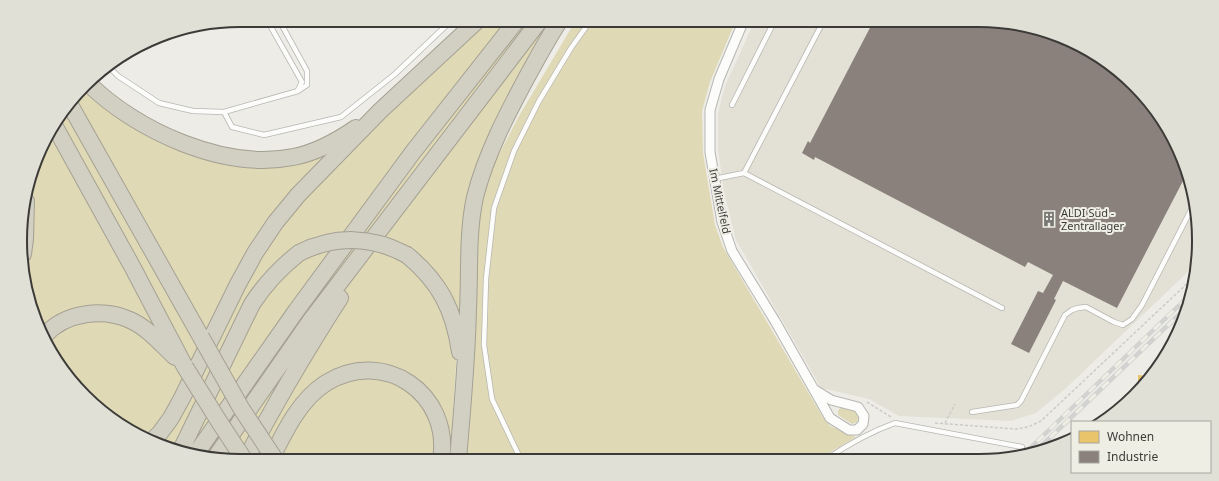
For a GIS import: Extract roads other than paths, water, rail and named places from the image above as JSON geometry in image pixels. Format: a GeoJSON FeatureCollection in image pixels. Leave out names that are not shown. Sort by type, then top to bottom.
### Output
{"type":"FeatureCollection","features":[{"type":"Feature","properties":{"kind":"highway"},"geometry":{"type":"LineString","coordinates":[[156,437],[175,411],[238,284],[255,253],[275,223],[304,189],[380,111],[470,27]]}},
{"type":"Feature","properties":{"kind":"highway"},"geometry":{"type":"LineString","coordinates":[[199,450],[301,304],[413,152],[512,27]]}},
{"type":"Feature","properties":{"kind":"highway"},"geometry":{"type":"LineString","coordinates":[[219,453],[310,320],[535,27]]}},
{"type":"Feature","properties":{"kind":"highway"},"geometry":{"type":"LineString","coordinates":[[459,454],[467,360],[472,223],[480,177],[511,106],[556,27]]}},
{"type":"Feature","properties":{"kind":"highway"},"geometry":{"type":"LineString","coordinates":[[92,88],[121,110],[153,130],[186,144],[213,153],[268,160],[293,157],[312,152],[331,143],[380,111]]}},
{"type":"Feature","properties":{"kind":"highway"},"geometry":{"type":"LineString","coordinates":[[72,109],[241,408],[271,454]]}},
{"type":"Feature","properties":{"kind":"highway"},"geometry":{"type":"LineString","coordinates":[[58,131],[133,268],[185,367],[240,454]]}},
{"type":"Feature","properties":{"kind":"highway"},"geometry":{"type":"LineString","coordinates":[[248,454],[264,423],[301,359],[390,216]]}},
{"type":"Feature","properties":{"kind":"highway"},"geometry":{"type":"LineString","coordinates":[[183,446],[252,304],[267,282],[277,272],[299,253],[320,244],[354,239],[376,242],[407,255],[421,268],[434,282],[448,306],[457,331],[464,389]]}},
{"type":"Feature","properties":{"kind":"highway"},"geometry":{"type":"LineString","coordinates":[[48,333],[62,322],[79,315],[97,313],[114,314],[131,320],[146,330],[185,367]]}},
{"type":"Feature","properties":{"kind":"highway"},"geometry":{"type":"LineString","coordinates":[[273,454],[285,429],[312,394],[326,383],[342,375],[358,370],[374,370],[390,374],[416,387],[426,398],[435,412],[441,428],[443,448],[442,454]]}},
{"type":"Feature","properties":{"kind":"street","name":"Im Mittelfeld"},"geometry":{"type":"LineString","coordinates":[[741,27],[719,79],[710,110],[710,152],[722,222],[732,251],[775,321],[830,418],[849,430],[857,430],[863,424],[864,416],[858,407],[831,400],[815,390]]}},
{"type":"Feature","properties":{"kind":"lane"},"geometry":{"type":"LineString","coordinates":[[271,27],[302,82],[298,91]]}},
{"type":"Feature","properties":{"kind":"lane"},"geometry":{"type":"LineString","coordinates":[[113,70],[118,76],[159,103],[193,111],[224,112],[298,91],[307,85],[307,70],[283,27]]}},
{"type":"Feature","properties":{"kind":"lane"},"geometry":{"type":"LineString","coordinates":[[224,112],[232,127],[264,135],[341,117],[395,74],[445,27]]}},
{"type":"Feature","properties":{"kind":"lane"},"geometry":{"type":"LineString","coordinates":[[518,454],[492,399],[484,345],[486,279],[494,208],[514,151],[539,101],[571,48],[586,27]]}},
{"type":"Feature","properties":{"kind":"lane"},"geometry":{"type":"LineString","coordinates":[[732,105],[771,27]]}},
{"type":"Feature","properties":{"kind":"lane"},"geometry":{"type":"LineString","coordinates":[[744,173],[820,27]]}},
{"type":"Feature","properties":{"kind":"lane"},"geometry":{"type":"LineString","coordinates":[[714,179],[744,173],[1002,308]]}},
{"type":"Feature","properties":{"kind":"lane"},"geometry":{"type":"LineString","coordinates":[[972,412],[1017,405],[1021,401],[1065,315],[1072,310],[1086,307],[1114,322],[1123,325],[1132,319],[1142,305],[1190,212]]}},
{"type":"Feature","properties":{"kind":"lane"},"geometry":{"type":"LineString","coordinates":[[836,454],[880,429],[895,423],[1022,447]]}},
{"type":"Feature","properties":{"kind":"railway"},"geometry":{"type":"LineString","coordinates":[[1031,448],[1183,301]]}},
{"type":"Feature","properties":{"kind":"railway"},"geometry":{"type":"LineString","coordinates":[[1043,444],[1179,315]]}},
{"type":"Feature","properties":{"kind":"place","name":"ALDI Süd - Zentrallager"},"geometry":{"type":"Point","coordinates":[1049,219]}}]}
